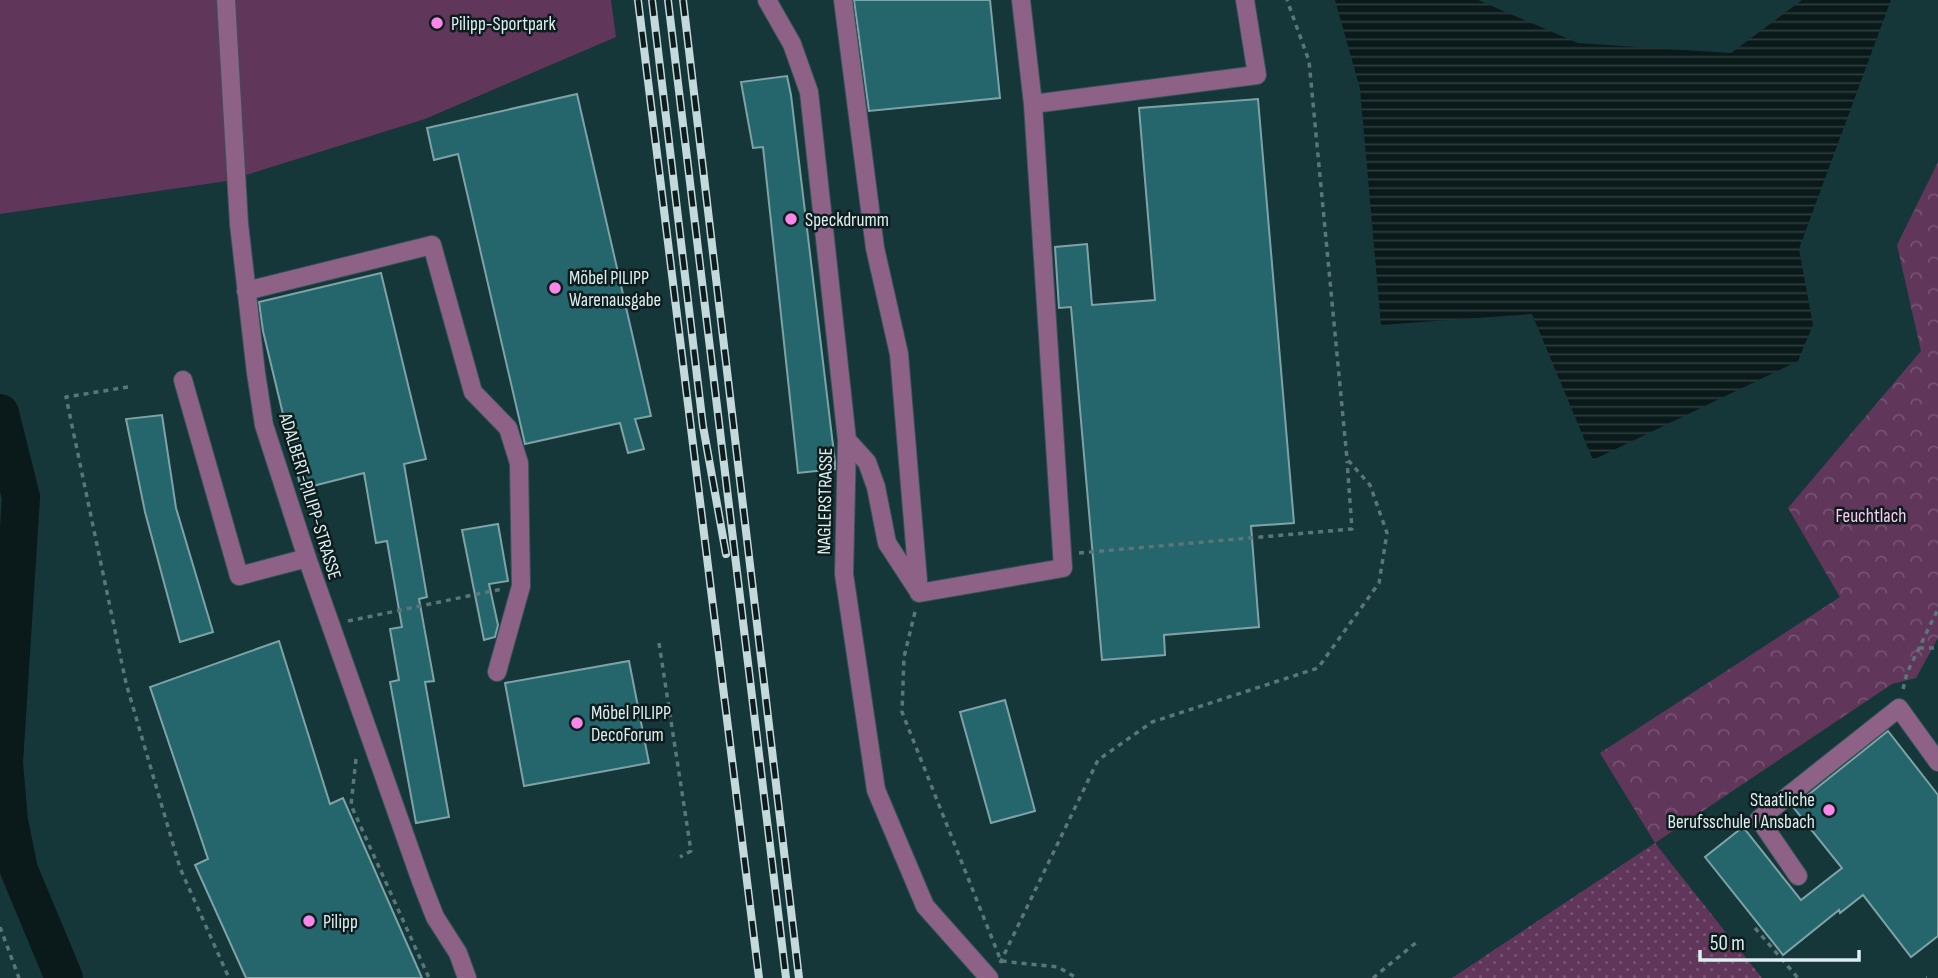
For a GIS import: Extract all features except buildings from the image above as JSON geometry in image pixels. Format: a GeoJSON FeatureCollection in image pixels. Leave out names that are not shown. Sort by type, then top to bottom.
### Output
{"type":"FeatureCollection","features":[{"type":"Feature","properties":{"kind":"street","name":"ADALBERT-PILIPP-STRASSE"},"geometry":{"type":"LineString","coordinates":[[226,0],[239,224],[264,425],[307,558],[421,881],[435,916],[458,953],[467,978]]}},
{"type":"Feature","properties":{"kind":"street","name":"NAGLERSTRASSE"},"geometry":{"type":"LineString","coordinates":[[766,0],[792,44],[809,92],[847,440],[844,574],[876,790],[925,906],[993,974]]}},
{"type":"Feature","properties":{"kind":"street"},"geometry":{"type":"LineString","coordinates":[[843,0],[875,248],[899,354],[919,593]]}},
{"type":"Feature","properties":{"kind":"street"},"geometry":{"type":"LineString","coordinates":[[919,593],[1063,568],[1033,104],[1021,0]]}},
{"type":"Feature","properties":{"kind":"street"},"geometry":{"type":"LineString","coordinates":[[1033,104],[1256,75],[1245,0]]}},
{"type":"Feature","properties":{"kind":"street"},"geometry":{"type":"LineString","coordinates":[[246,291],[432,245],[474,392],[508,428],[519,463],[521,586],[496,672]]}},
{"type":"Feature","properties":{"kind":"street"},"geometry":{"type":"LineString","coordinates":[[183,380],[239,576],[307,558]]}},
{"type":"Feature","properties":{"kind":"street"},"geometry":{"type":"LineString","coordinates":[[847,440],[867,462],[876,487],[887,542],[919,593]]}},
{"type":"Feature","properties":{"kind":"street"},"geometry":{"type":"LineString","coordinates":[[1798,876],[1759,819],[1899,708],[1938,762]]}},
{"type":"Feature","properties":{"kind":"path"},"geometry":{"type":"LineString","coordinates":[[1062,555],[1352,529],[1309,61],[1287,0]]}},
{"type":"Feature","properties":{"kind":"path"},"geometry":{"type":"LineString","coordinates":[[128,387],[66,397],[126,683],[180,868],[229,978]]}},
{"type":"Feature","properties":{"kind":"path"},"geometry":{"type":"LineString","coordinates":[[993,974],[1098,760],[1152,722],[1318,668],[1379,583],[1387,533],[1370,485],[1347,459]]}},
{"type":"Feature","properties":{"kind":"path"},"geometry":{"type":"LineString","coordinates":[[331,625],[521,586]]}},
{"type":"Feature","properties":{"kind":"path"},"geometry":{"type":"LineString","coordinates":[[919,593],[904,657],[902,712],[1001,961]]}},
{"type":"Feature","properties":{"kind":"path"},"geometry":{"type":"LineString","coordinates":[[1899,708],[1907,673],[1938,609]]}},
{"type":"Feature","properties":{"kind":"path"},"geometry":{"type":"LineString","coordinates":[[659,643],[691,851],[680,857]]}},
{"type":"Feature","properties":{"kind":"path"},"geometry":{"type":"LineString","coordinates":[[1919,648],[1938,648]]}},
{"type":"Feature","properties":{"kind":"path"},"geometry":{"type":"LineString","coordinates":[[357,753],[351,805],[429,978]]}},
{"type":"Feature","properties":{"kind":"path"},"geometry":{"type":"LineString","coordinates":[[0,927],[19,978]]}},
{"type":"Feature","properties":{"kind":"path"},"geometry":{"type":"LineString","coordinates":[[1755,928],[1798,978]]}},
{"type":"Feature","properties":{"kind":"path"},"geometry":{"type":"LineString","coordinates":[[1373,978],[1418,941]]}},
{"type":"Feature","properties":{"kind":"path"},"geometry":{"type":"LineString","coordinates":[[1001,961],[1058,967],[1077,978]]}},
{"type":"Feature","properties":{"kind":"green space"},"geometry":{"type":"Polygon","coordinates":[[[0,0],[611,0],[616,37],[425,119],[227,181],[0,214],[0,0]]]}},
{"type":"Feature","properties":{"kind":"green space","name":"Feuchtlach"},"geometry":{"type":"Polygon","coordinates":[[[1938,162],[1938,638],[1916,678],[1892,684],[1655,843],[1600,753],[1840,597],[1788,508],[1921,351],[1897,245],[1938,162]]]}},
{"type":"Feature","properties":{"kind":"green space"},"geometry":{"type":"Polygon","coordinates":[[[1655,843],[1762,978],[1452,978],[1655,843]]]}},
{"type":"Feature","properties":{"kind":"shaded area"},"geometry":{"type":"Polygon","coordinates":[[[1335,0],[1478,0],[1578,43],[1731,53],[1802,0],[1891,0],[1799,249],[1813,325],[1798,361],[1593,460],[1532,314],[1381,325],[1360,89],[1335,0]]]}},
{"type":"Feature","properties":{"kind":"waterway"},"geometry":{"type":"LineString","coordinates":[[0,413],[21,497],[4,763],[9,821],[19,870],[64,978]]}},
{"type":"Feature","properties":{"kind":"railway"},"geometry":{"type":"LineString","coordinates":[[638,0],[759,978]]}},
{"type":"Feature","properties":{"kind":"railway"},"geometry":{"type":"LineString","coordinates":[[652,0],[703,426],[726,554]]}},
{"type":"Feature","properties":{"kind":"railway"},"geometry":{"type":"LineString","coordinates":[[668,0],[786,978]]}},
{"type":"Feature","properties":{"kind":"railway"},"geometry":{"type":"LineString","coordinates":[[683,0],[799,978]]}},
{"type":"Feature","properties":{"kind":"place","name":"Pilipp-Sportpark"},"geometry":{"type":"Point","coordinates":[437,23]}},
{"type":"Feature","properties":{"kind":"place","name":"Speckdrumm"},"geometry":{"type":"Point","coordinates":[791,219]}},
{"type":"Feature","properties":{"kind":"place","name":"Möbel PILIPP Warenausgabe"},"geometry":{"type":"Point","coordinates":[555,288]}},
{"type":"Feature","properties":{"kind":"place","name":"Möbel PILIPP DecoForum"},"geometry":{"type":"Point","coordinates":[577,723]}},
{"type":"Feature","properties":{"kind":"place","name":"Staatliche Berufsschule I Ansbach"},"geometry":{"type":"Point","coordinates":[1829,810]}},
{"type":"Feature","properties":{"kind":"place","name":"Pilipp"},"geometry":{"type":"Point","coordinates":[309,921]}}]}
